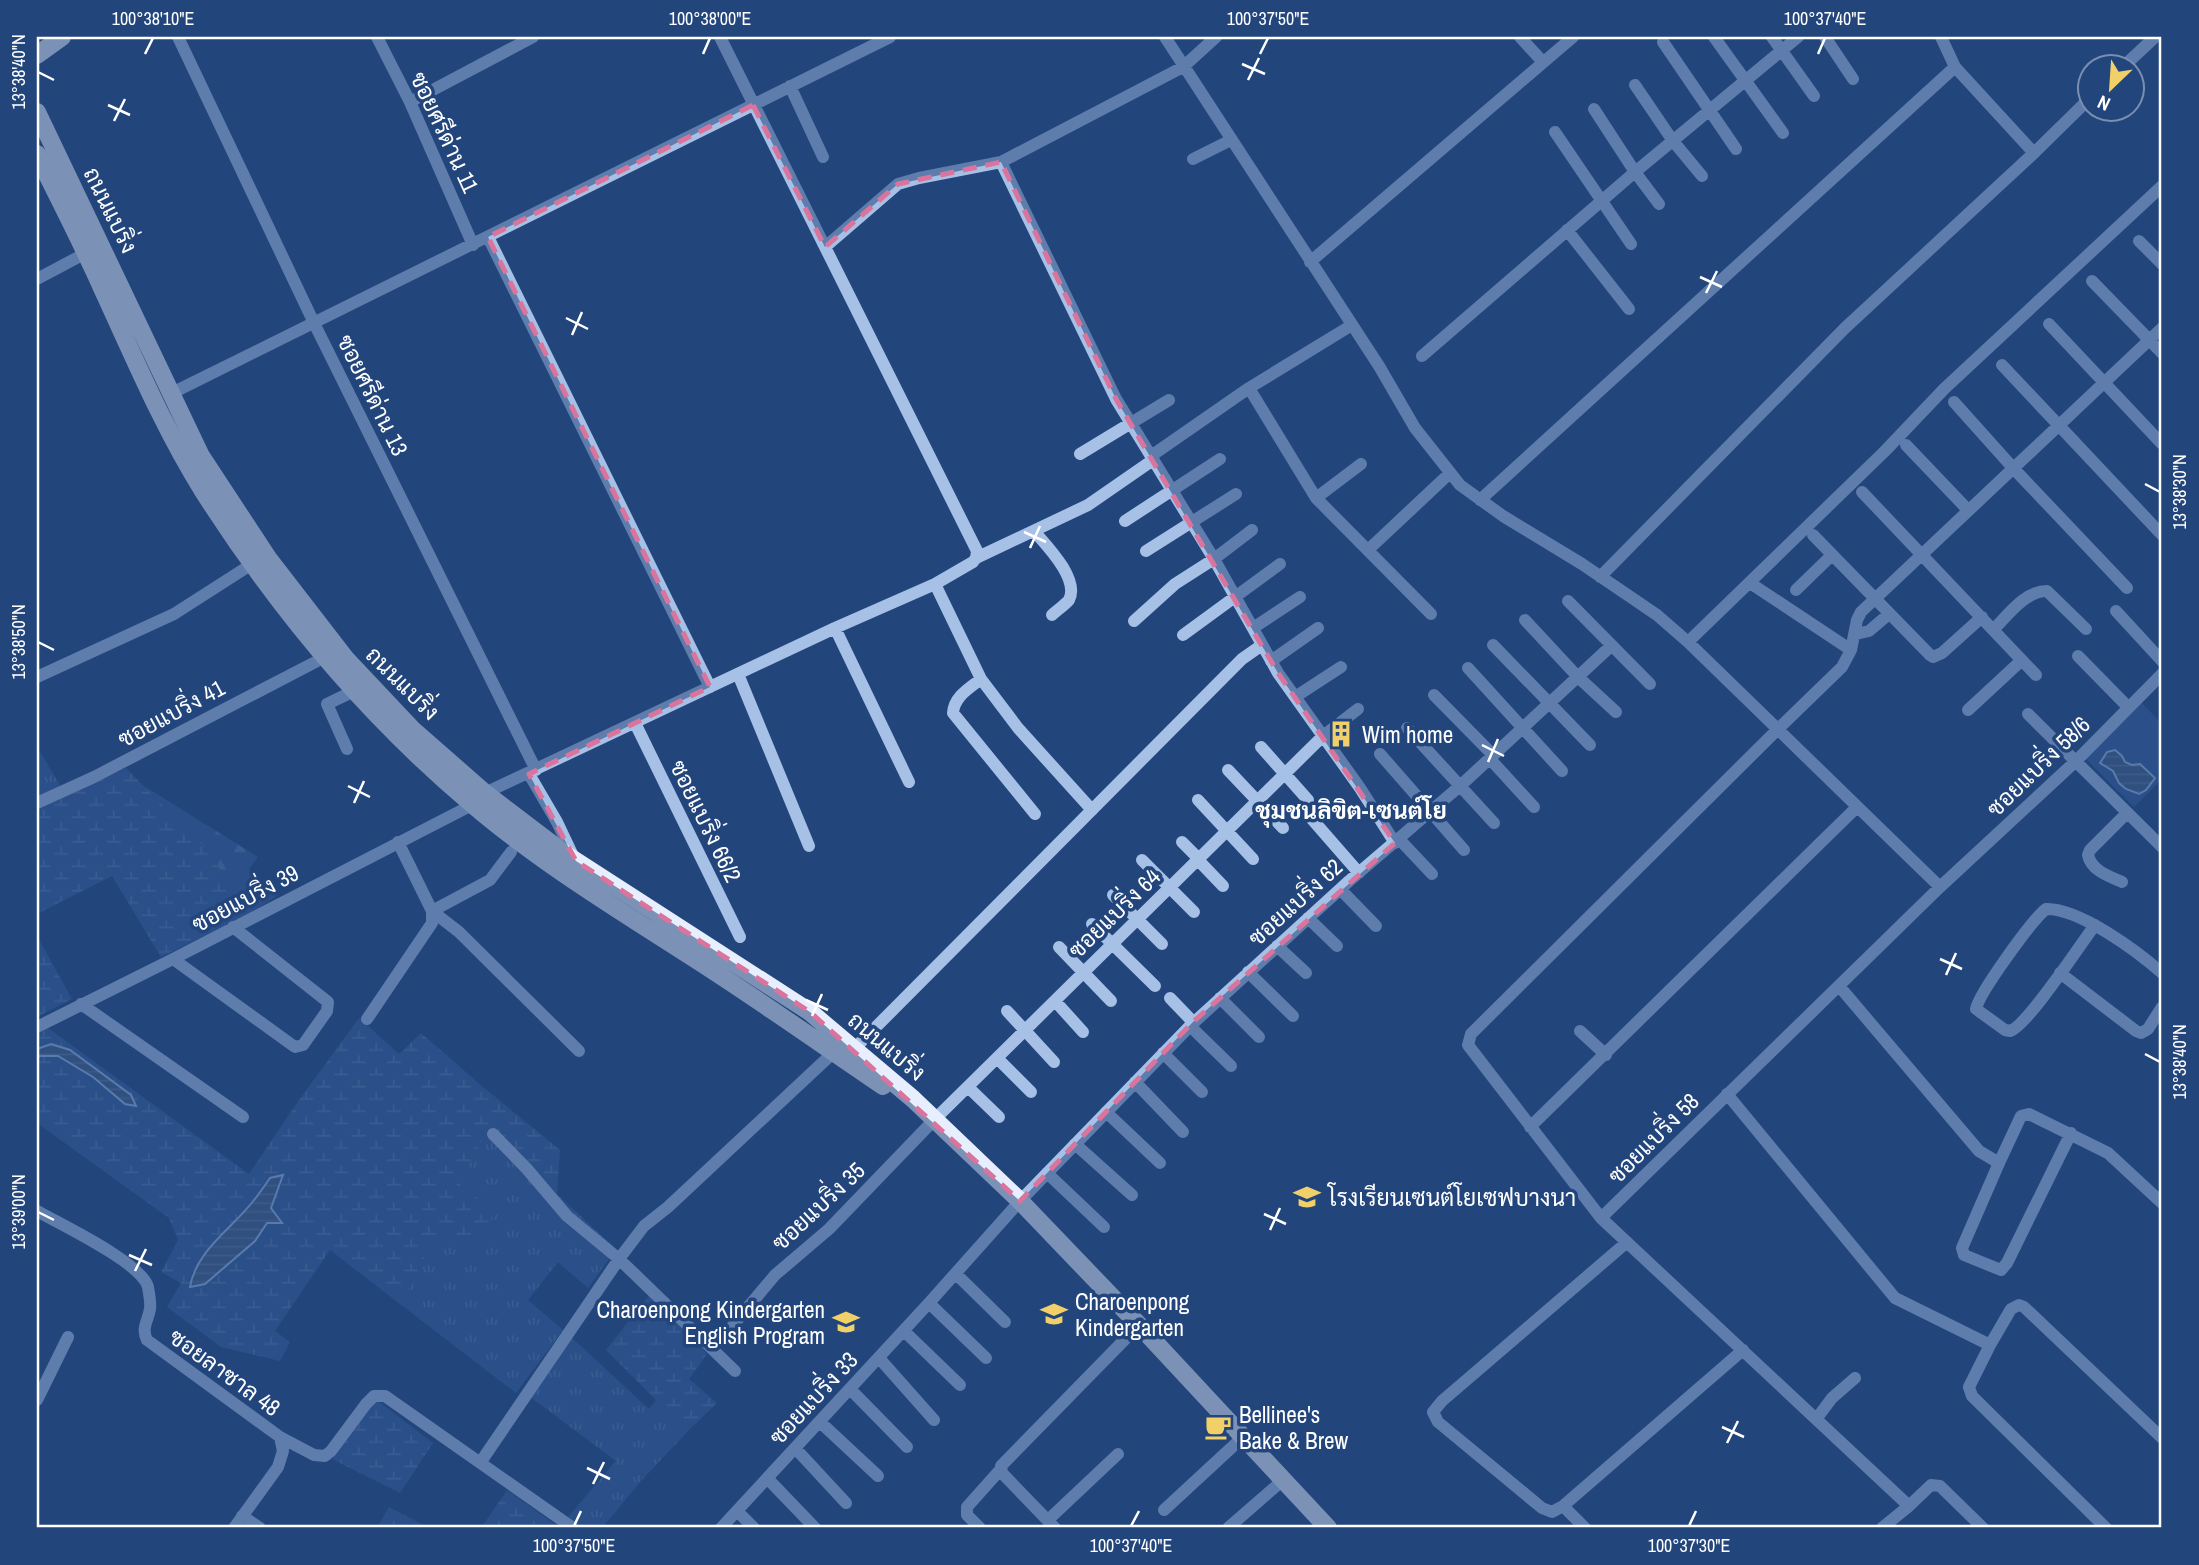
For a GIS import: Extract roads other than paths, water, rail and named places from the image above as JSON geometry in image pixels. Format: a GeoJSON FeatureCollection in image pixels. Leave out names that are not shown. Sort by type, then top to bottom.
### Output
{"type":"FeatureCollection","features":[{"type":"Feature","properties":{"kind":"main road"},"geometry":{"type":"LineString","coordinates":[[38,58],[62,37]]}},
{"type":"Feature","properties":{"kind":"main road","name":"ถนนแบริ่ง"},"geometry":{"type":"LineString","coordinates":[[37,112],[109,282],[153,402],[202,489],[265,583],[354,691],[401,739],[479,799],[555,867],[932,1119]]}},
{"type":"Feature","properties":{"kind":"main road","name":"ถนนแบริ่ง"},"geometry":{"type":"LineString","coordinates":[[37,154],[86,253],[109,282],[172,393],[201,456],[268,558],[345,659],[479,799],[810,1012],[913,1099],[1020,1202],[1139,1325],[1283,1480],[1321,1526]]}},
{"type":"Feature","properties":{"kind":"street","name":"ซอยศรีด่าน 13"},"geometry":{"type":"LineString","coordinates":[[178,37],[576,861]]}},
{"type":"Feature","properties":{"kind":"street","name":"ซอยศรีด่าน 11"},"geometry":{"type":"LineString","coordinates":[[377,37],[410,102],[473,244]]}},
{"type":"Feature","properties":{"kind":"street"},"geometry":{"type":"LineString","coordinates":[[410,102],[533,37]]}},
{"type":"Feature","properties":{"kind":"street"},"geometry":{"type":"LineString","coordinates":[[720,37],[977,551],[976,558]]}},
{"type":"Feature","properties":{"kind":"street"},"geometry":{"type":"LineString","coordinates":[[172,393],[890,37]]}},
{"type":"Feature","properties":{"kind":"street"},"geometry":{"type":"LineString","coordinates":[[1165,37],[1379,366],[1415,428],[1460,485],[1657,615],[1940,887]]}},
{"type":"Feature","properties":{"kind":"street"},"geometry":{"type":"LineString","coordinates":[[825,247],[898,184],[1001,162],[1183,67],[1216,37]]}},
{"type":"Feature","properties":{"kind":"street"},"geometry":{"type":"LineString","coordinates":[[1520,37],[1543,62]]}},
{"type":"Feature","properties":{"kind":"street"},"geometry":{"type":"LineString","coordinates":[[1310,262],[1573,37]]}},
{"type":"Feature","properties":{"kind":"street"},"geometry":{"type":"LineString","coordinates":[[1714,37],[1783,133]]}},
{"type":"Feature","properties":{"kind":"street"},"geometry":{"type":"LineString","coordinates":[[1772,37],[1814,96]]}},
{"type":"Feature","properties":{"kind":"street"},"geometry":{"type":"LineString","coordinates":[[1422,356],[1635,172],[1798,37]]}},
{"type":"Feature","properties":{"kind":"street"},"geometry":{"type":"LineString","coordinates":[[1825,37],[1853,79]]}},
{"type":"Feature","properties":{"kind":"street"},"geometry":{"type":"LineString","coordinates":[[1941,37],[1955,67],[2034,153]]}},
{"type":"Feature","properties":{"kind":"street"},"geometry":{"type":"LineString","coordinates":[[2139,52],[2155,37]]}},
{"type":"Feature","properties":{"kind":"street"},"geometry":{"type":"LineString","coordinates":[[1663,42],[1736,149]]}},
{"type":"Feature","properties":{"kind":"street"},"geometry":{"type":"LineString","coordinates":[[1480,500],[1955,67]]}},
{"type":"Feature","properties":{"kind":"street"},"geometry":{"type":"LineString","coordinates":[[1635,85],[1672,141],[1702,176]]}},
{"type":"Feature","properties":{"kind":"street"},"geometry":{"type":"LineString","coordinates":[[790,86],[823,157]]}},
{"type":"Feature","properties":{"kind":"street"},"geometry":{"type":"LineString","coordinates":[[1594,109],[1658,205]]}},
{"type":"Feature","properties":{"kind":"street"},"geometry":{"type":"LineString","coordinates":[[1600,577],[1845,328],[2076,112]]}},
{"type":"Feature","properties":{"kind":"street"},"geometry":{"type":"LineString","coordinates":[[1555,132],[1631,244]]}},
{"type":"Feature","properties":{"kind":"street"},"geometry":{"type":"LineString","coordinates":[[1194,159],[1231,140]]}},
{"type":"Feature","properties":{"kind":"street"},"geometry":{"type":"LineString","coordinates":[[1001,162],[1116,399],[1214,559],[1271,661],[1397,841],[1432,874]]}},
{"type":"Feature","properties":{"kind":"street"},"geometry":{"type":"LineString","coordinates":[[1688,642],[1885,451],[1944,389],[2162,186]]}},
{"type":"Feature","properties":{"kind":"street"},"geometry":{"type":"LineString","coordinates":[[1567,230],[1629,309]]}},
{"type":"Feature","properties":{"kind":"street"},"geometry":{"type":"LineString","coordinates":[[488,237],[710,687]]}},
{"type":"Feature","properties":{"kind":"street"},"geometry":{"type":"LineString","coordinates":[[2139,241],[2162,264]]}},
{"type":"Feature","properties":{"kind":"street"},"geometry":{"type":"LineString","coordinates":[[37,279],[86,253]]}},
{"type":"Feature","properties":{"kind":"street"},"geometry":{"type":"LineString","coordinates":[[2092,281],[2162,353]]}},
{"type":"Feature","properties":{"kind":"street"},"geometry":{"type":"LineString","coordinates":[[2049,324],[2162,444]]}},
{"type":"Feature","properties":{"kind":"street","name":"ซอยแบริ่ง 39"},"geometry":{"type":"LineString","coordinates":[[37,1027],[532,772],[835,628],[935,584],[976,558],[1088,505],[1249,388],[1352,325]]}},
{"type":"Feature","properties":{"kind":"street"},"geometry":{"type":"LineString","coordinates":[[1909,1506],[1601,1218],[1468,1045],[1471,1034],[1842,667],[1852,650],[1861,612],[2162,328]]}},
{"type":"Feature","properties":{"kind":"street"},"geometry":{"type":"LineString","coordinates":[[2002,365],[2162,535]]}},
{"type":"Feature","properties":{"kind":"street"},"geometry":{"type":"LineString","coordinates":[[1249,388],[1316,498],[1431,614]]}},
{"type":"Feature","properties":{"kind":"street"},"geometry":{"type":"LineString","coordinates":[[1080,454],[1169,400]]}},
{"type":"Feature","properties":{"kind":"street"},"geometry":{"type":"LineString","coordinates":[[1954,402],[2127,588]]}},
{"type":"Feature","properties":{"kind":"street"},"geometry":{"type":"LineString","coordinates":[[1906,445],[1968,510]]}},
{"type":"Feature","properties":{"kind":"street"},"geometry":{"type":"LineString","coordinates":[[1125,521],[1220,459]]}},
{"type":"Feature","properties":{"kind":"street"},"geometry":{"type":"LineString","coordinates":[[1316,498],[1361,464]]}},
{"type":"Feature","properties":{"kind":"street"},"geometry":{"type":"LineString","coordinates":[[1368,550],[1450,473]]}},
{"type":"Feature","properties":{"kind":"street"},"geometry":{"type":"LineString","coordinates":[[1861,492],[2036,675]]}},
{"type":"Feature","properties":{"kind":"street"},"geometry":{"type":"LineString","coordinates":[[1146,551],[1236,494]]}},
{"type":"Feature","properties":{"kind":"street"},"geometry":{"type":"LineString","coordinates":[[1134,621],[1175,584],[1252,530]]}},
{"type":"Feature","properties":{"kind":"street"},"geometry":{"type":"LineString","coordinates":[[1034,531],[1063,565],[1071,588],[1069,600],[1052,615]]}},
{"type":"Feature","properties":{"kind":"street"},"geometry":{"type":"LineString","coordinates":[[1813,535],[1924,652],[1933,657],[1942,653],[1982,617]]}},
{"type":"Feature","properties":{"kind":"street"},"geometry":{"type":"LineString","coordinates":[[1796,590],[1832,555]]}},
{"type":"Feature","properties":{"kind":"street"},"geometry":{"type":"LineString","coordinates":[[37,677],[174,614],[253,564]]}},
{"type":"Feature","properties":{"kind":"street"},"geometry":{"type":"LineString","coordinates":[[1183,635],[1280,564]]}},
{"type":"Feature","properties":{"kind":"street"},"geometry":{"type":"LineString","coordinates":[[1750,583],[1852,650]]}},
{"type":"Feature","properties":{"kind":"street"},"geometry":{"type":"LineString","coordinates":[[935,584],[981,679],[1018,727],[1092,810]]}},
{"type":"Feature","properties":{"kind":"street"},"geometry":{"type":"LineString","coordinates":[[1994,629],[2028,596],[2037,591],[2046,591],[2086,629]]}},
{"type":"Feature","properties":{"kind":"street"},"geometry":{"type":"LineString","coordinates":[[1253,628],[1300,597]]}},
{"type":"Feature","properties":{"kind":"street"},"geometry":{"type":"LineString","coordinates":[[1568,601],[1650,684]]}},
{"type":"Feature","properties":{"kind":"street"},"geometry":{"type":"LineString","coordinates":[[2116,611],[2162,661]]}},
{"type":"Feature","properties":{"kind":"street"},"geometry":{"type":"LineString","coordinates":[[1856,634],[1869,631],[1889,614]]}},
{"type":"Feature","properties":{"kind":"street"},"geometry":{"type":"LineString","coordinates":[[1525,620],[1578,677],[1616,712]]}},
{"type":"Feature","properties":{"kind":"street"},"geometry":{"type":"LineString","coordinates":[[835,628],[909,782]]}},
{"type":"Feature","properties":{"kind":"street"},"geometry":{"type":"LineString","coordinates":[[1271,661],[1318,628]]}},
{"type":"Feature","properties":{"kind":"street"},"geometry":{"type":"LineString","coordinates":[[854,1049],[1242,659],[1262,645]]}},
{"type":"Feature","properties":{"kind":"street"},"geometry":{"type":"LineString","coordinates":[[1493,645],[1590,745]]}},
{"type":"Feature","properties":{"kind":"street","name":"ซอยแบริ่ง 62"},"geometry":{"type":"LineString","coordinates":[[1020,1202],[1191,1024],[1340,889],[1460,786],[1611,646]]}},
{"type":"Feature","properties":{"kind":"street"},"geometry":{"type":"LineString","coordinates":[[2078,656],[2128,707]]}},
{"type":"Feature","properties":{"kind":"street","name":"ซอยแบริ่ง 41"},"geometry":{"type":"LineString","coordinates":[[37,803],[94,777],[325,657]]}},
{"type":"Feature","properties":{"kind":"street"},"geometry":{"type":"LineString","coordinates":[[1968,710],[2022,660]]}},
{"type":"Feature","properties":{"kind":"street"},"geometry":{"type":"LineString","coordinates":[[1295,697],[1341,667]]}},
{"type":"Feature","properties":{"kind":"street"},"geometry":{"type":"LineString","coordinates":[[1468,668],[1562,771]]}},
{"type":"Feature","properties":{"kind":"street"},"geometry":{"type":"LineString","coordinates":[[738,674],[810,846]]}},
{"type":"Feature","properties":{"kind":"street","name":"ซอยแบริ่ง 58/6"},"geometry":{"type":"LineString","coordinates":[[1940,887],[2077,760],[2162,674]]}},
{"type":"Feature","properties":{"kind":"street"},"geometry":{"type":"LineString","coordinates":[[981,679],[959,696],[953,705],[953,713],[1035,814]]}},
{"type":"Feature","properties":{"kind":"street"},"geometry":{"type":"LineString","coordinates":[[347,749],[327,704],[354,691]]}},
{"type":"Feature","properties":{"kind":"street"},"geometry":{"type":"LineString","coordinates":[[1434,695],[1534,807]]}},
{"type":"Feature","properties":{"kind":"street","name":"ซอยแบริ่ง 64"},"geometry":{"type":"LineString","coordinates":[[932,1119],[968,1087],[1323,736],[1358,709]]}},
{"type":"Feature","properties":{"kind":"street"},"geometry":{"type":"LineString","coordinates":[[2028,713],[2127,813],[2159,838]]}},
{"type":"Feature","properties":{"kind":"street","name":"ซอยแบริ่ง 66/2"},"geometry":{"type":"LineString","coordinates":[[635,723],[740,937]]}},
{"type":"Feature","properties":{"kind":"street"},"geometry":{"type":"LineString","coordinates":[[1407,728],[1494,823]]}},
{"type":"Feature","properties":{"kind":"street"},"geometry":{"type":"LineString","coordinates":[[1261,747],[1308,800]]}},
{"type":"Feature","properties":{"kind":"street"},"geometry":{"type":"LineString","coordinates":[[1380,754],[1464,850]]}},
{"type":"Feature","properties":{"kind":"street"},"geometry":{"type":"LineString","coordinates":[[1228,771],[1283,828]]}},
{"type":"Feature","properties":{"kind":"street"},"geometry":{"type":"LineString","coordinates":[[1198,800],[1252,859]]}},
{"type":"Feature","properties":{"kind":"street"},"geometry":{"type":"LineString","coordinates":[[1531,1127],[1857,807]]}},
{"type":"Feature","properties":{"kind":"street"},"geometry":{"type":"LineString","coordinates":[[2122,882],[2107,876],[2092,865],[2088,855],[2127,813]]}},
{"type":"Feature","properties":{"kind":"street"},"geometry":{"type":"LineString","coordinates":[[1311,818],[1359,873]]}},
{"type":"Feature","properties":{"kind":"street"},"geometry":{"type":"LineString","coordinates":[[398,842],[432,911],[459,932],[579,1051]]}},
{"type":"Feature","properties":{"kind":"street"},"geometry":{"type":"LineString","coordinates":[[1182,842],[1223,886]]}},
{"type":"Feature","properties":{"kind":"street"},"geometry":{"type":"LineString","coordinates":[[432,911],[489,880],[511,852]]}},
{"type":"Feature","properties":{"kind":"street"},"geometry":{"type":"LineString","coordinates":[[1142,860],[1194,912]]}},
{"type":"Feature","properties":{"kind":"street","name":"ซอยแบริ่ง 58"},"geometry":{"type":"LineString","coordinates":[[1601,1218],[1940,887]]}},
{"type":"Feature","properties":{"kind":"street"},"geometry":{"type":"LineString","coordinates":[[1340,889],[1376,926]]}},
{"type":"Feature","properties":{"kind":"street"},"geometry":{"type":"LineString","coordinates":[[1113,895],[1162,944]]}},
{"type":"Feature","properties":{"kind":"street"},"geometry":{"type":"LineString","coordinates":[[2095,925],[2026,1018],[2013,1031],[2005,1030],[1976,1009],[1980,997],[2043,911],[2050,908],[2095,925],[2112,934],[2162,973]]}},
{"type":"Feature","properties":{"kind":"street"},"geometry":{"type":"LineString","coordinates":[[368,1019],[432,923],[432,911]]}},
{"type":"Feature","properties":{"kind":"street"},"geometry":{"type":"LineString","coordinates":[[1308,919],[1336,946]]}},
{"type":"Feature","properties":{"kind":"street"},"geometry":{"type":"LineString","coordinates":[[1091,924],[1155,986]]}},
{"type":"Feature","properties":{"kind":"street"},"geometry":{"type":"LineString","coordinates":[[173,959],[295,1047],[303,1045],[327,1011],[328,1002],[233,927]]}},
{"type":"Feature","properties":{"kind":"street"},"geometry":{"type":"LineString","coordinates":[[1277,946],[1306,973]]}},
{"type":"Feature","properties":{"kind":"street"},"geometry":{"type":"LineString","coordinates":[[1059,947],[1111,1000]]}},
{"type":"Feature","properties":{"kind":"street"},"geometry":{"type":"LineString","coordinates":[[1248,972],[1293,1016]]}},
{"type":"Feature","properties":{"kind":"street"},"geometry":{"type":"LineString","coordinates":[[2060,973],[2136,1031],[2148,1029],[2162,1007]]}},
{"type":"Feature","properties":{"kind":"street"},"geometry":{"type":"LineString","coordinates":[[1839,986],[1972,1146],[1999,1163]]}},
{"type":"Feature","properties":{"kind":"street"},"geometry":{"type":"LineString","coordinates":[[1170,998],[1231,1066]]}},
{"type":"Feature","properties":{"kind":"street"},"geometry":{"type":"LineString","coordinates":[[1220,998],[1259,1037]]}},
{"type":"Feature","properties":{"kind":"street"},"geometry":{"type":"LineString","coordinates":[[1055,1000],[1083,1032]]}},
{"type":"Feature","properties":{"kind":"street"},"geometry":{"type":"LineString","coordinates":[[82,1004],[243,1117]]}},
{"type":"Feature","properties":{"kind":"street"},"geometry":{"type":"LineString","coordinates":[[1007,1010],[1054,1062]]}},
{"type":"Feature","properties":{"kind":"street"},"geometry":{"type":"LineString","coordinates":[[1580,1031],[1606,1055]]}},
{"type":"Feature","properties":{"kind":"street"},"geometry":{"type":"LineString","coordinates":[[480,1463],[619,1259],[645,1226],[834,1052]]}},
{"type":"Feature","properties":{"kind":"street"},"geometry":{"type":"LineString","coordinates":[[1163,1053],[1202,1092]]}},
{"type":"Feature","properties":{"kind":"street"},"geometry":{"type":"LineString","coordinates":[[997,1058],[1031,1092]]}},
{"type":"Feature","properties":{"kind":"street"},"geometry":{"type":"LineString","coordinates":[[1135,1082],[1183,1132]]}},
{"type":"Feature","properties":{"kind":"street"},"geometry":{"type":"LineString","coordinates":[[968,1087],[999,1116]]}},
{"type":"Feature","properties":{"kind":"street"},"geometry":{"type":"LineString","coordinates":[[1727,1094],[1895,1298],[1990,1345]]}},
{"type":"Feature","properties":{"kind":"street"},"geometry":{"type":"LineString","coordinates":[[1106,1112],[1160,1163]]}},
{"type":"Feature","properties":{"kind":"street"},"geometry":{"type":"LineString","coordinates":[[2071,1133],[2007,1264],[2001,1270],[1962,1252],[1999,1163],[2025,1113],[2071,1133],[2108,1153],[2162,1203]]}},
{"type":"Feature","properties":{"kind":"street","name":"ซอยแบริ่ง 35"},"geometry":{"type":"LineString","coordinates":[[733,1325],[775,1275],[829,1229],[932,1119]]}},
{"type":"Feature","properties":{"kind":"street"},"geometry":{"type":"LineString","coordinates":[[493,1134],[567,1216],[619,1259],[735,1371]]}},
{"type":"Feature","properties":{"kind":"street"},"geometry":{"type":"LineString","coordinates":[[1075,1144],[1132,1195]]}},
{"type":"Feature","properties":{"kind":"street"},"geometry":{"type":"LineString","coordinates":[[1047,1173],[1104,1227]]}},
{"type":"Feature","properties":{"kind":"street","name":"ซอยแบริ่ง 33"},"geometry":{"type":"LineString","coordinates":[[721,1528],[1020,1202]]}},
{"type":"Feature","properties":{"kind":"street","name":"ซอยลาซาล 48"},"geometry":{"type":"LineString","coordinates":[[37,1211],[126,1262],[146,1282],[150,1303],[144,1327],[147,1340],[280,1437],[283,1451],[278,1467],[234,1528]]}},
{"type":"Feature","properties":{"kind":"street"},"geometry":{"type":"LineString","coordinates":[[1626,1243],[1442,1401],[1433,1412],[1438,1422],[1542,1508],[1552,1512],[1563,1506],[1743,1350]]}},
{"type":"Feature","properties":{"kind":"street"},"geometry":{"type":"LineString","coordinates":[[956,1274],[1005,1322]]}},
{"type":"Feature","properties":{"kind":"street"},"geometry":{"type":"LineString","coordinates":[[929,1303],[986,1358]]}},
{"type":"Feature","properties":{"kind":"street"},"geometry":{"type":"LineString","coordinates":[[2106,1528],[1972,1396],[1969,1387],[2011,1309],[2020,1305],[2024,1307],[2162,1438]]}},
{"type":"Feature","properties":{"kind":"street"},"geometry":{"type":"LineString","coordinates":[[980,1528],[967,1515],[967,1507],[1001,1466],[1139,1325]]}},
{"type":"Feature","properties":{"kind":"street"},"geometry":{"type":"LineString","coordinates":[[904,1331],[960,1385]]}},
{"type":"Feature","properties":{"kind":"street"},"geometry":{"type":"LineString","coordinates":[[37,1400],[68,1337]]}},
{"type":"Feature","properties":{"kind":"street"},"geometry":{"type":"LineString","coordinates":[[879,1358],[934,1420]]}},
{"type":"Feature","properties":{"kind":"street"},"geometry":{"type":"LineString","coordinates":[[1817,1418],[1832,1398],[1856,1378]]}},
{"type":"Feature","properties":{"kind":"street"},"geometry":{"type":"LineString","coordinates":[[850,1389],[906,1447]]}},
{"type":"Feature","properties":{"kind":"street"},"geometry":{"type":"LineString","coordinates":[[280,1437],[314,1455],[324,1456],[331,1451],[374,1396],[385,1396],[573,1528]]}},
{"type":"Feature","properties":{"kind":"street"},"geometry":{"type":"LineString","coordinates":[[820,1422],[878,1476]]}},
{"type":"Feature","properties":{"kind":"street"},"geometry":{"type":"LineString","coordinates":[[1164,1510],[1243,1437]]}},
{"type":"Feature","properties":{"kind":"street"},"geometry":{"type":"LineString","coordinates":[[795,1448],[846,1503]]}},
{"type":"Feature","properties":{"kind":"street"},"geometry":{"type":"LineString","coordinates":[[1000,1470],[1052,1524],[1118,1454]]}},
{"type":"Feature","properties":{"kind":"street"},"geometry":{"type":"LineString","coordinates":[[767,1478],[815,1528]]}},
{"type":"Feature","properties":{"kind":"street"},"geometry":{"type":"LineString","coordinates":[[1228,1528],[1283,1480]]}},
{"type":"Feature","properties":{"kind":"street"},"geometry":{"type":"LineString","coordinates":[[1882,1528],[1931,1485],[1940,1486],[1983,1528]]}},
{"type":"Feature","properties":{"kind":"street"},"geometry":{"type":"LineString","coordinates":[[1563,1506],[1585,1528]]}},
{"type":"Feature","properties":{"kind":"street"},"geometry":{"type":"LineString","coordinates":[[737,1511],[754,1528]]}},
{"type":"Feature","properties":{"kind":"street"},"geometry":{"type":"LineString","coordinates":[[242,1516],[260,1528]]}},
{"type":"Feature","properties":{"kind":"place","name":"Wim home"},"geometry":{"type":"Point","coordinates":[1341,734]}},
{"type":"Feature","properties":{"kind":"place","name":"โรงเรียนเซนต์โยเซฟบางนา"},"geometry":{"type":"Point","coordinates":[1307,1197]}},
{"type":"Feature","properties":{"kind":"place","name":"Charoenpong Kindergarten"},"geometry":{"type":"Point","coordinates":[1054,1314]}},
{"type":"Feature","properties":{"kind":"place","name":"Charoenpong Kindergarten English Program"},"geometry":{"type":"Point","coordinates":[846,1322]}},
{"type":"Feature","properties":{"kind":"place","name":"Bellinee's Bake & Brew"},"geometry":{"type":"Point","coordinates":[1218,1427]}},
{"type":"Feature","properties":{"kind":"district","name":"ชุมชนลิขิต-เซนต์โย"},"geometry":{"type":"Point","coordinates":[1351,810]}}]}
